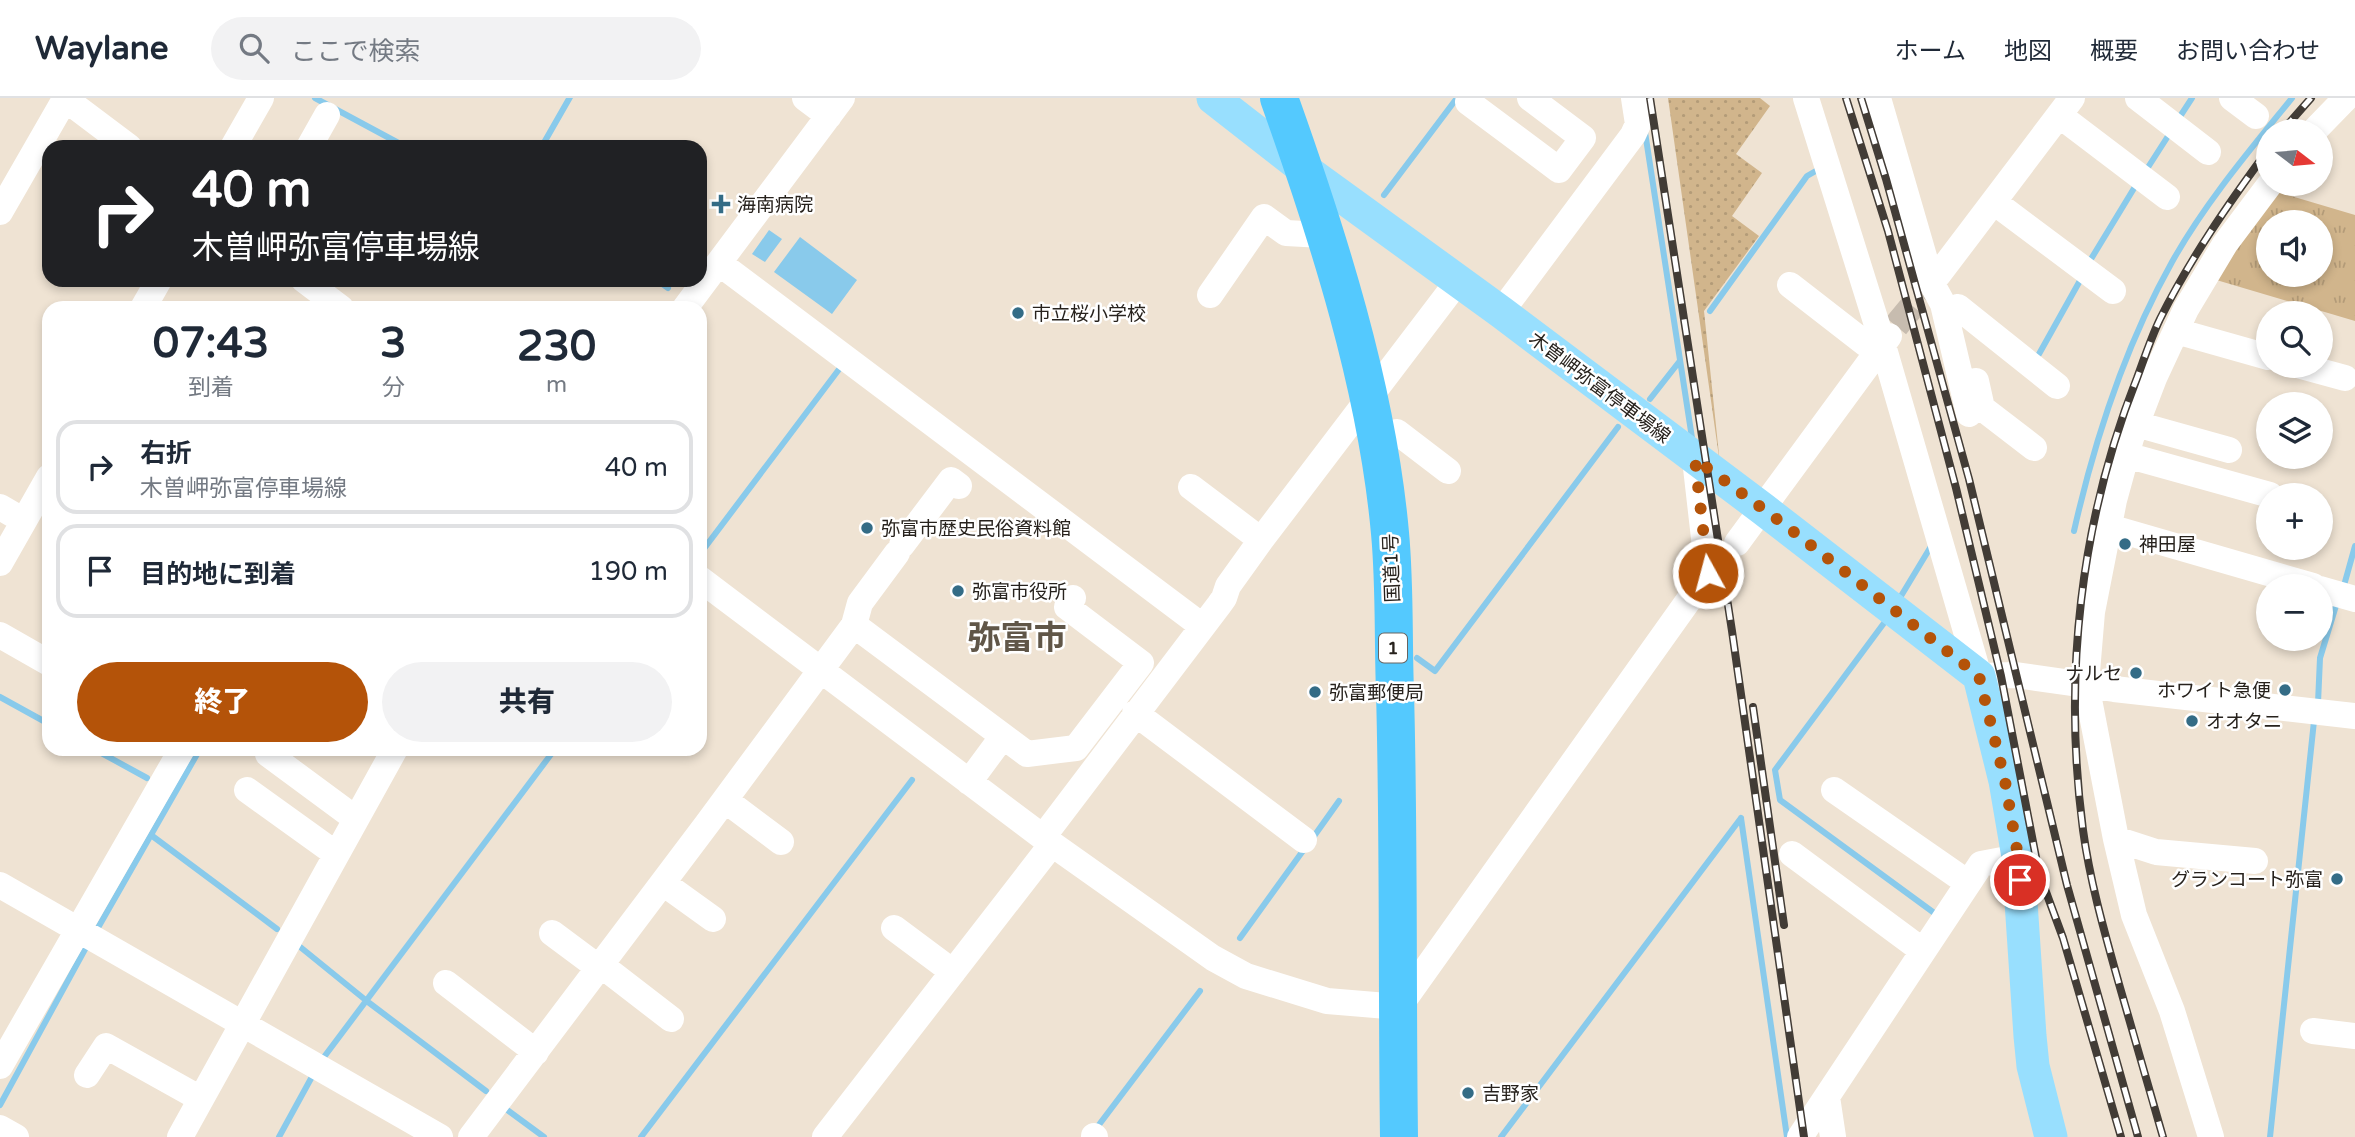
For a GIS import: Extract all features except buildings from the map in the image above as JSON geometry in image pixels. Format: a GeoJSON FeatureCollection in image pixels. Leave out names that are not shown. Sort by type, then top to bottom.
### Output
{"type":"FeatureCollection","features":[{"type":"Feature","properties":{"kind":"highway","name":"国道1号"},"geometry":{"type":"LineString","coordinates":[[1279,98],[1349,316],[1372,419],[1391,535],[1398,828],[1399,1137]]}},
{"type":"Feature","properties":{"kind":"main road","name":"木曽岬弥富停車場線"},"geometry":{"type":"LineString","coordinates":[[1213,98],[1304,169],[1501,312],[1763,509],[1979,676]]}},
{"type":"Feature","properties":{"kind":"main road"},"geometry":{"type":"LineString","coordinates":[[1979,676],[2005,781],[2018,856],[2033,1066],[2051,1137]]}},
{"type":"Feature","properties":{"kind":"street"},"geometry":{"type":"LineString","coordinates":[[237,140],[261,98]]}},
{"type":"Feature","properties":{"kind":"street"},"geometry":{"type":"LineString","coordinates":[[707,279],[836,107],[805,98]]}},
{"type":"Feature","properties":{"kind":"street"},"geometry":{"type":"LineString","coordinates":[[1471,98],[1468,102],[1559,170],[1583,138],[1530,98]]}},
{"type":"Feature","properties":{"kind":"street"},"geometry":{"type":"LineString","coordinates":[[1501,312],[1633,135],[1638,124],[1634,98]]}},
{"type":"Feature","properties":{"kind":"street"},"geometry":{"type":"LineString","coordinates":[[1807,98],[1881,337],[1979,676],[2016,675],[2355,716]]}},
{"type":"Feature","properties":{"kind":"street"},"geometry":{"type":"LineString","coordinates":[[1878,98],[1932,284],[1943,304],[1969,414]]}},
{"type":"Feature","properties":{"kind":"street"},"geometry":{"type":"LineString","coordinates":[[2138,98],[2208,152]]}},
{"type":"Feature","properties":{"kind":"street"},"geometry":{"type":"LineString","coordinates":[[2232,98],[2256,116]]}},
{"type":"Feature","properties":{"kind":"street"},"geometry":{"type":"LineString","coordinates":[[2326,119],[2346,98]]}},
{"type":"Feature","properties":{"kind":"street"},"geometry":{"type":"LineString","coordinates":[[4,195],[65,99],[119,140]]}},
{"type":"Feature","properties":{"kind":"street"},"geometry":{"type":"LineString","coordinates":[[2034,448],[1982,408],[1958,307],[1943,269],[2066,106],[2167,197]]}},
{"type":"Feature","properties":{"kind":"street"},"geometry":{"type":"LineString","coordinates":[[313,140],[327,115]]}},
{"type":"Feature","properties":{"kind":"street"},"geometry":{"type":"LineString","coordinates":[[2211,1137],[2172,1011],[2134,915],[2116,839],[2086,684],[2092,612],[2109,527],[2136,424],[2186,309],[2225,244],[2261,196]]}},
{"type":"Feature","properties":{"kind":"street"},"geometry":{"type":"LineString","coordinates":[[1994,202],[2113,291]]}},
{"type":"Feature","properties":{"kind":"street"},"geometry":{"type":"LineString","coordinates":[[1210,295],[1264,217],[1286,233],[1323,235]]}},
{"type":"Feature","properties":{"kind":"street"},"geometry":{"type":"LineString","coordinates":[[719,263],[1202,626]]}},
{"type":"Feature","properties":{"kind":"street"},"geometry":{"type":"LineString","coordinates":[[825,1137],[953,972],[1135,713],[1224,598],[1228,586],[1261,540],[1372,419],[1458,281]]}},
{"type":"Feature","properties":{"kind":"street"},"geometry":{"type":"LineString","coordinates":[[1790,285],[1881,337]]}},
{"type":"Feature","properties":{"kind":"street"},"geometry":{"type":"LineString","coordinates":[[313,287],[332,301]]}},
{"type":"Feature","properties":{"kind":"street"},"geometry":{"type":"LineString","coordinates":[[690,301],[701,287]]}},
{"type":"Feature","properties":{"kind":"street"},"geometry":{"type":"LineString","coordinates":[[1958,307],[2040,383]]}},
{"type":"Feature","properties":{"kind":"street"},"geometry":{"type":"LineString","coordinates":[[2176,331],[2256,354]]}},
{"type":"Feature","properties":{"kind":"street"},"geometry":{"type":"LineString","coordinates":[[1737,543],[1830,416],[1881,337]]}},
{"type":"Feature","properties":{"kind":"street"},"geometry":{"type":"LineString","coordinates":[[1830,416],[1839,385],[1881,337]]}},
{"type":"Feature","properties":{"kind":"street"},"geometry":{"type":"LineString","coordinates":[[2333,375],[2345,378]]}},
{"type":"Feature","properties":{"kind":"street"},"geometry":{"type":"LineString","coordinates":[[1372,419],[1397,432],[1448,471]]}},
{"type":"Feature","properties":{"kind":"street"},"geometry":{"type":"LineString","coordinates":[[2136,424],[2229,450]]}},
{"type":"Feature","properties":{"kind":"street"},"geometry":{"type":"LineString","coordinates":[[2126,455],[2256,491]]}},
{"type":"Feature","properties":{"kind":"street"},"geometry":{"type":"LineString","coordinates":[[707,584],[1047,840],[1213,957],[1246,976],[1326,1002],[1399,1007],[1708,573],[1695,459]]}},
{"type":"Feature","properties":{"kind":"street"},"geometry":{"type":"LineString","coordinates":[[471,1137],[726,800],[854,625],[860,603],[951,480],[959,486]]}},
{"type":"Feature","properties":{"kind":"street"},"geometry":{"type":"LineString","coordinates":[[1191,487],[1261,540]]}},
{"type":"Feature","properties":{"kind":"street"},"geometry":{"type":"LineString","coordinates":[[0,563],[42,489]]}},
{"type":"Feature","properties":{"kind":"street"},"geometry":{"type":"LineString","coordinates":[[0,507],[24,521]]}},
{"type":"Feature","properties":{"kind":"street"},"geometry":{"type":"LineString","coordinates":[[2109,527],[2272,574]]}},
{"type":"Feature","properties":{"kind":"street"},"geometry":{"type":"LineString","coordinates":[[2333,592],[2355,598]]}},
{"type":"Feature","properties":{"kind":"street"},"geometry":{"type":"LineString","coordinates":[[854,625],[1027,754],[1076,748],[1141,663],[1067,607],[1073,598]]}},
{"type":"Feature","properties":{"kind":"street"},"geometry":{"type":"LineString","coordinates":[[0,635],[42,659]]}},
{"type":"Feature","properties":{"kind":"street"},"geometry":{"type":"LineString","coordinates":[[1135,713],[1304,840]]}},
{"type":"Feature","properties":{"kind":"street"},"geometry":{"type":"LineString","coordinates":[[970,782],[1003,736]]}},
{"type":"Feature","properties":{"kind":"street"},"geometry":{"type":"LineString","coordinates":[[0,1066],[87,935],[178,756]]}},
{"type":"Feature","properties":{"kind":"street"},"geometry":{"type":"LineString","coordinates":[[271,756],[356,819]]}},
{"type":"Feature","properties":{"kind":"street"},"geometry":{"type":"LineString","coordinates":[[180,1137],[391,756]]}},
{"type":"Feature","properties":{"kind":"street"},"geometry":{"type":"LineString","coordinates":[[247,790],[336,854]]}},
{"type":"Feature","properties":{"kind":"street"},"geometry":{"type":"LineString","coordinates":[[1834,790],[1968,883]]}},
{"type":"Feature","properties":{"kind":"street"},"geometry":{"type":"LineString","coordinates":[[726,800],[781,842]]}},
{"type":"Feature","properties":{"kind":"street"},"geometry":{"type":"LineString","coordinates":[[2116,839],[2156,852],[2255,861]]}},
{"type":"Feature","properties":{"kind":"street"},"geometry":{"type":"LineString","coordinates":[[1792,854],[1923,951]]}},
{"type":"Feature","properties":{"kind":"street"},"geometry":{"type":"LineString","coordinates":[[1800,1137],[1981,864],[2018,856]]}},
{"type":"Feature","properties":{"kind":"street"},"geometry":{"type":"LineString","coordinates":[[663,883],[713,919]]}},
{"type":"Feature","properties":{"kind":"street"},"geometry":{"type":"LineString","coordinates":[[0,885],[440,1137]]}},
{"type":"Feature","properties":{"kind":"street"},"geometry":{"type":"LineString","coordinates":[[894,928],[953,972]]}},
{"type":"Feature","properties":{"kind":"street"},"geometry":{"type":"LineString","coordinates":[[552,933],[671,1018]]}},
{"type":"Feature","properties":{"kind":"street"},"geometry":{"type":"LineString","coordinates":[[446,983],[536,1052]]}},
{"type":"Feature","properties":{"kind":"street"},"geometry":{"type":"LineString","coordinates":[[2313,1031],[2355,1036]]}},
{"type":"Feature","properties":{"kind":"street"},"geometry":{"type":"LineString","coordinates":[[87,1075],[106,1046],[201,1099]]}},
{"type":"Feature","properties":{"kind":"street"},"geometry":{"type":"LineString","coordinates":[[1826,1097],[1833,1137]]}},
{"type":"Feature","properties":{"kind":"street"},"geometry":{"type":"LineString","coordinates":[[0,1128],[16,1137]]}},
{"type":"Feature","properties":{"kind":"green space"},"geometry":{"type":"Polygon","coordinates":[[[1668,98],[1760,98],[1770,106],[1736,154],[1762,173],[1732,216],[1759,236],[1704,311],[1720,464],[1668,98]]]}},
{"type":"Feature","properties":{"kind":"green space"},"geometry":{"type":"Polygon","coordinates":[[[2271,196],[2291,196],[2355,215],[2355,321],[2333,314],[2333,301],[2287,301],[2213,279],[2256,217],[2256,287],[2333,287],[2333,210],[2261,210],[2271,196]]]}},
{"type":"Feature","properties":{"kind":"water"},"geometry":{"type":"Polygon","coordinates":[[[566,98],[573,98],[549,140],[542,140],[566,98]]]}},
{"type":"Feature","properties":{"kind":"water"},"geometry":{"type":"Polygon","coordinates":[[[769,230],[782,239],[765,262],[752,254],[769,230]]]}},
{"type":"Feature","properties":{"kind":"water"},"geometry":{"type":"Polygon","coordinates":[[[800,237],[857,280],[832,314],[774,272],[800,237]]]}},
{"type":"Feature","properties":{"kind":"waterway"},"geometry":{"type":"LineString","coordinates":[[315,98],[393,140]]}},
{"type":"Feature","properties":{"kind":"waterway"},"geometry":{"type":"LineString","coordinates":[[1384,195],[1457,98]]}},
{"type":"Feature","properties":{"kind":"waterway"},"geometry":{"type":"LineString","coordinates":[[2179,118],[2192,98]]}},
{"type":"Feature","properties":{"kind":"waterway"},"geometry":{"type":"LineString","coordinates":[[2074,531],[2113,393],[2155,294],[2199,219],[2292,98]]}},
{"type":"Feature","properties":{"kind":"waterway"},"geometry":{"type":"LineString","coordinates":[[1645,132],[1692,438]]}},
{"type":"Feature","properties":{"kind":"waterway"},"geometry":{"type":"LineString","coordinates":[[2145,172],[2170,133]]}},
{"type":"Feature","properties":{"kind":"waterway"},"geometry":{"type":"LineString","coordinates":[[1710,311],[1807,176],[1821,168]]}},
{"type":"Feature","properties":{"kind":"waterway"},"geometry":{"type":"LineString","coordinates":[[2088,264],[2136,185]]}},
{"type":"Feature","properties":{"kind":"waterway"},"geometry":{"type":"LineString","coordinates":[[2039,354],[2082,277]]}},
{"type":"Feature","properties":{"kind":"waterway"},"geometry":{"type":"LineString","coordinates":[[1650,399],[1679,362]]}},
{"type":"Feature","properties":{"kind":"waterway"},"geometry":{"type":"LineString","coordinates":[[707,545],[843,364]]}},
{"type":"Feature","properties":{"kind":"waterway"},"geometry":{"type":"LineString","coordinates":[[1417,658],[1435,671],[1618,427]]}},
{"type":"Feature","properties":{"kind":"waterway"},"geometry":{"type":"LineString","coordinates":[[1898,601],[1933,543]]}},
{"type":"Feature","properties":{"kind":"waterway"},"geometry":{"type":"LineString","coordinates":[[2343,589],[2355,546]]}},
{"type":"Feature","properties":{"kind":"waterway"},"geometry":{"type":"LineString","coordinates":[[2318,703],[2320,658],[2338,599]]}},
{"type":"Feature","properties":{"kind":"waterway"},"geometry":{"type":"LineString","coordinates":[[1887,619],[1775,770],[1780,800],[1937,915]]}},
{"type":"Feature","properties":{"kind":"waterway"},"geometry":{"type":"LineString","coordinates":[[0,697],[42,720]]}},
{"type":"Feature","properties":{"kind":"waterway"},"geometry":{"type":"LineString","coordinates":[[2270,1137],[2314,721]]}},
{"type":"Feature","properties":{"kind":"waterway"},"geometry":{"type":"LineString","coordinates":[[107,756],[147,778]]}},
{"type":"Feature","properties":{"kind":"waterway"},"geometry":{"type":"LineString","coordinates":[[95,933],[196,756]]}},
{"type":"Feature","properties":{"kind":"waterway"},"geometry":{"type":"LineString","coordinates":[[321,1061],[550,756]]}},
{"type":"Feature","properties":{"kind":"waterway"},"geometry":{"type":"LineString","coordinates":[[641,1137],[912,780]]}},
{"type":"Feature","properties":{"kind":"waterway"},"geometry":{"type":"LineString","coordinates":[[1312,839],[1339,801]]}},
{"type":"Feature","properties":{"kind":"waterway"},"geometry":{"type":"LineString","coordinates":[[1741,818],[1787,1137]]}},
{"type":"Feature","properties":{"kind":"waterway"},"geometry":{"type":"LineString","coordinates":[[1501,1137],[1741,818]]}},
{"type":"Feature","properties":{"kind":"waterway"},"geometry":{"type":"LineString","coordinates":[[151,835],[277,929]]}},
{"type":"Feature","properties":{"kind":"waterway"},"geometry":{"type":"LineString","coordinates":[[1240,938],[1305,848]]}},
{"type":"Feature","properties":{"kind":"waterway"},"geometry":{"type":"LineString","coordinates":[[0,1105],[89,942]]}},
{"type":"Feature","properties":{"kind":"waterway"},"geometry":{"type":"LineString","coordinates":[[299,946],[486,1091]]}},
{"type":"Feature","properties":{"kind":"waterway"},"geometry":{"type":"LineString","coordinates":[[1095,1130],[1200,991]]}},
{"type":"Feature","properties":{"kind":"waterway"},"geometry":{"type":"LineString","coordinates":[[279,1137],[314,1073]]}},
{"type":"Feature","properties":{"kind":"waterway"},"geometry":{"type":"LineString","coordinates":[[506,1109],[544,1137]]}},
{"type":"Feature","properties":{"kind":"tunnel"},"geometry":{"type":"LineString","coordinates":[[1896,326],[1938,275]]}},
{"type":"Feature","properties":{"kind":"railway"},"geometry":{"type":"LineString","coordinates":[[1650,98],[1732,631],[1804,1137]]}},
{"type":"Feature","properties":{"kind":"railway"},"geometry":{"type":"LineString","coordinates":[[1846,98],[1888,231],[1956,488],[2001,676],[2039,873],[2063,938],[2121,1137]]}},
{"type":"Feature","properties":{"kind":"railway"},"geometry":{"type":"LineString","coordinates":[[1861,98],[1969,479],[2067,885],[2138,1137]]}},
{"type":"Feature","properties":{"kind":"railway"},"geometry":{"type":"LineString","coordinates":[[2293,119],[2311,98]]}},
{"type":"Feature","properties":{"kind":"railway"},"geometry":{"type":"LineString","coordinates":[[2163,1137],[2103,927],[2083,830],[2075,715],[2081,601],[2090,544],[2117,432],[2160,319],[2197,253],[2256,167]]}},
{"type":"Feature","properties":{"kind":"railway"},"geometry":{"type":"LineString","coordinates":[[1753,707],[1784,925]]}},
{"type":"Feature","properties":{"kind":"place","name":"海南病院"},"geometry":{"type":"Point","coordinates":[721,204]}},
{"type":"Feature","properties":{"kind":"place","name":"市立桜小学校"},"geometry":{"type":"Point","coordinates":[1018,313]}},
{"type":"Feature","properties":{"kind":"place","name":"弥富市歴史民俗資料館"},"geometry":{"type":"Point","coordinates":[867,528]}},
{"type":"Feature","properties":{"kind":"place","name":"神田屋"},"geometry":{"type":"Point","coordinates":[2125,544]}},
{"type":"Feature","properties":{"kind":"place","name":"弥富市役所"},"geometry":{"type":"Point","coordinates":[958,591]}},
{"type":"Feature","properties":{"kind":"place","name":"ナルセ"},"geometry":{"type":"Point","coordinates":[2136,673]}},
{"type":"Feature","properties":{"kind":"place","name":"ホワイト急便"},"geometry":{"type":"Point","coordinates":[2285,690]}},
{"type":"Feature","properties":{"kind":"place","name":"弥富郵便局"},"geometry":{"type":"Point","coordinates":[1315,692]}},
{"type":"Feature","properties":{"kind":"place","name":"オオタニ"},"geometry":{"type":"Point","coordinates":[2192,721]}},
{"type":"Feature","properties":{"kind":"place","name":"グランコート弥富"},"geometry":{"type":"Point","coordinates":[2337,879]}},
{"type":"Feature","properties":{"kind":"place","name":"吉野家"},"geometry":{"type":"Point","coordinates":[1468,1093]}},
{"type":"Feature","properties":{"kind":"district","name":"弥富市"},"geometry":{"type":"Point","coordinates":[1017,637]}},
{"type":"Feature","properties":{"kind":"route"},"geometry":{"type":"LineString","coordinates":[[1708,573],[1695,459],[1785,525],[1979,676],[2005,781],[2020,880]]}}]}
